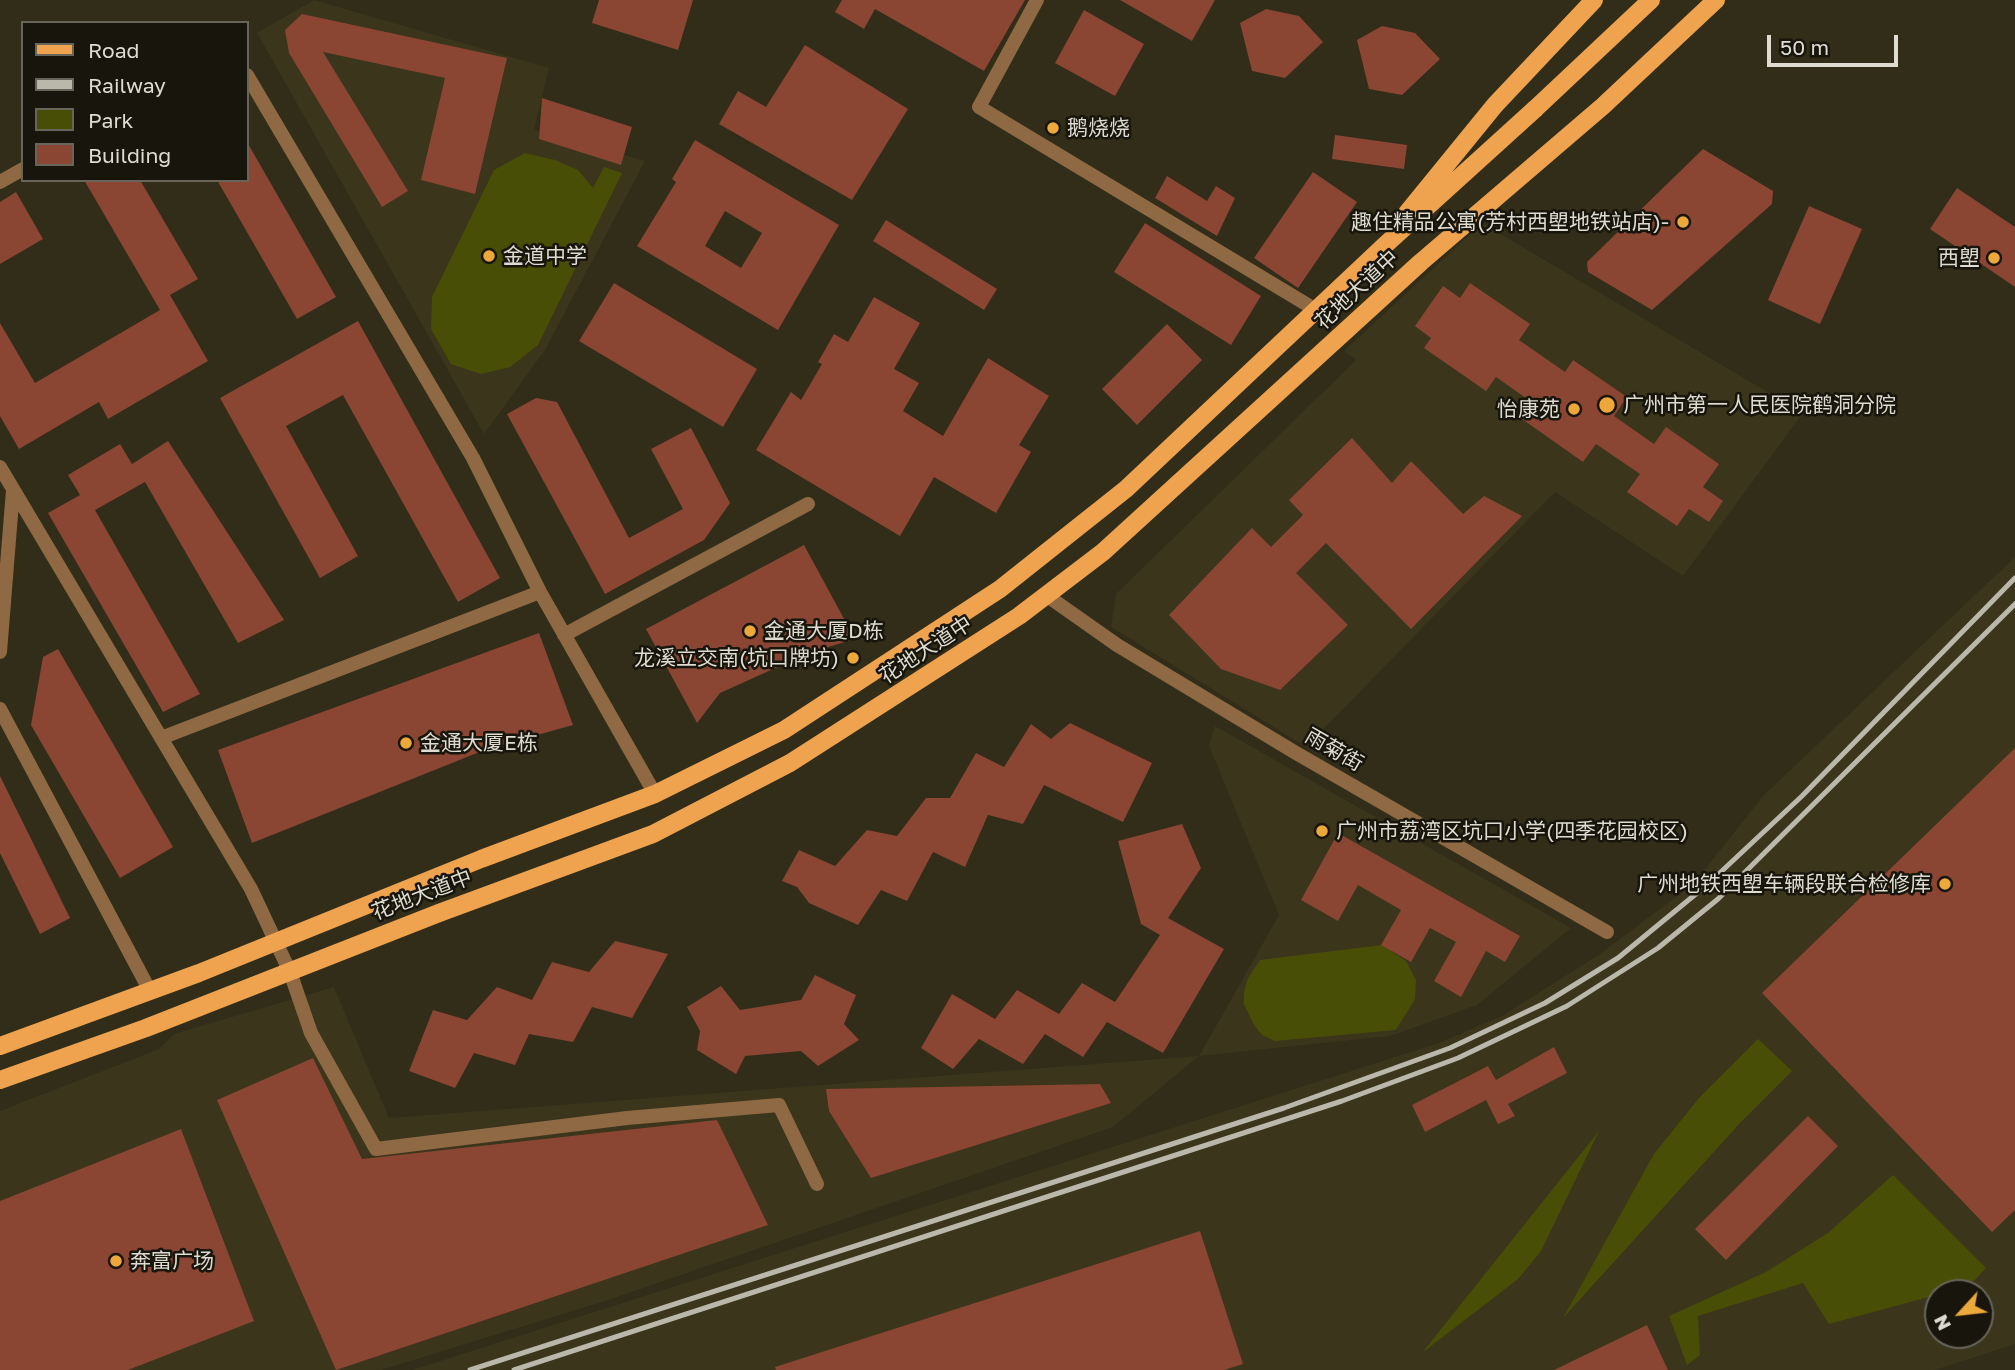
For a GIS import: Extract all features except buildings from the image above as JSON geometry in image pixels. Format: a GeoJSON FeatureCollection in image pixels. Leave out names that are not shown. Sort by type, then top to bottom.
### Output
{"type":"FeatureCollection","features":[{"type":"Feature","properties":{"kind":"main road"},"geometry":{"type":"LineString","coordinates":[[1367,261],[1495,105],[1594,0]]}},
{"type":"Feature","properties":{"kind":"main road","name":"花地大道中"},"geometry":{"type":"LineString","coordinates":[[0,1046],[150,991],[481,859],[655,794],[784,730],[1000,589],[1126,489],[1367,261],[1651,0]]}},
{"type":"Feature","properties":{"kind":"main road","name":"花地大道中"},"geometry":{"type":"LineString","coordinates":[[0,1080],[146,1028],[653,834],[711,807],[790,763],[961,655],[1103,552],[1421,262],[1603,106],[1716,0]]}},
{"type":"Feature","properties":{"kind":"street"},"geometry":{"type":"LineString","coordinates":[[1037,0],[979,107],[1316,310]]}},
{"type":"Feature","properties":{"kind":"street"},"geometry":{"type":"LineString","coordinates":[[248,77],[473,458],[540,592],[655,794]]}},
{"type":"Feature","properties":{"kind":"street"},"geometry":{"type":"LineString","coordinates":[[0,182],[21,170]]}},
{"type":"Feature","properties":{"kind":"street"},"geometry":{"type":"LineString","coordinates":[[0,467],[251,889],[290,972],[311,1033],[376,1149],[627,1118],[779,1105],[817,1184]]}},
{"type":"Feature","properties":{"kind":"street"},"geometry":{"type":"LineString","coordinates":[[0,652],[13,489]]}},
{"type":"Feature","properties":{"kind":"street"},"geometry":{"type":"LineString","coordinates":[[564,635],[808,504]]}},
{"type":"Feature","properties":{"kind":"street"},"geometry":{"type":"LineString","coordinates":[[161,738],[540,592]]}},
{"type":"Feature","properties":{"kind":"street","name":"雨菊街"},"geometry":{"type":"LineString","coordinates":[[1046,595],[1117,645],[1296,753],[1607,932]]}},
{"type":"Feature","properties":{"kind":"street"},"geometry":{"type":"LineString","coordinates":[[0,709],[150,991]]}},
{"type":"Feature","properties":{"kind":"shaded area","name":"金道中学"},"geometry":{"type":"Polygon","coordinates":[[[314,0],[549,68],[534,130],[645,161],[545,350],[484,434],[257,33],[314,0]]]}},
{"type":"Feature","properties":{"kind":"shaded area"},"geometry":{"type":"Polygon","coordinates":[[[1482,223],[1803,413],[1683,576],[1555,492],[1306,747],[1111,627],[1116,594],[1356,360],[1344,351],[1482,223]]]}},
{"type":"Feature","properties":{"kind":"shaded area"},"geometry":{"type":"Polygon","coordinates":[[[2015,557],[2015,1344],[1935,1370],[412,1370],[1439,1043],[1502,1016],[1600,954],[1693,884],[1764,795],[2015,557]]]}},
{"type":"Feature","properties":{"kind":"shaded area","name":"广州市荔湾区坑口小学(四季花园校区)"},"geometry":{"type":"Polygon","coordinates":[[[1215,726],[1571,928],[1477,1005],[1390,1036],[1199,1056],[1279,915],[1209,746],[1215,726]]]}},
{"type":"Feature","properties":{"kind":"shaded area"},"geometry":{"type":"Polygon","coordinates":[[[334,987],[389,1118],[1199,1056],[1113,1127],[605,1301],[381,1370],[0,1370],[0,1111],[159,1049],[174,1034],[334,987]]]}},
{"type":"Feature","properties":{"kind":"green space"},"geometry":{"type":"Polygon","coordinates":[[[525,153],[555,160],[578,170],[593,188],[604,167],[622,173],[538,345],[510,367],[481,374],[451,364],[431,329],[432,297],[494,170],[525,153]]]}},
{"type":"Feature","properties":{"kind":"green space"},"geometry":{"type":"Polygon","coordinates":[[[1382,945],[1406,961],[1416,980],[1415,999],[1396,1030],[1275,1041],[1262,1035],[1253,1023],[1244,1004],[1244,992],[1248,978],[1260,960],[1382,945]]]}},
{"type":"Feature","properties":{"kind":"green space"},"geometry":{"type":"Polygon","coordinates":[[[1758,1039],[1792,1071],[1740,1123],[1563,1318],[1654,1154],[1699,1098],[1758,1039]]]}},
{"type":"Feature","properties":{"kind":"green space"},"geometry":{"type":"Polygon","coordinates":[[[1599,1131],[1541,1251],[1518,1279],[1422,1353],[1599,1131]]]}},
{"type":"Feature","properties":{"kind":"green space"},"geometry":{"type":"Polygon","coordinates":[[[1893,1175],[1986,1268],[1976,1279],[1924,1279],[1924,1298],[1829,1324],[1803,1283],[1698,1316],[1700,1355],[1687,1365],[1669,1316],[1766,1272],[1828,1233],[1893,1175]]]}},
{"type":"Feature","properties":{"kind":"railway"},"geometry":{"type":"LineString","coordinates":[[470,1370],[1284,1108],[1450,1048],[1545,1003],[1618,958],[1708,884],[1802,796],[2015,578]]}},
{"type":"Feature","properties":{"kind":"railway"},"geometry":{"type":"LineString","coordinates":[[514,1370],[1342,1101],[1458,1058],[1567,1006],[1658,948],[1718,899],[2015,604]]}},
{"type":"Feature","properties":{"kind":"place","name":"鹅烧烧"},"geometry":{"type":"Point","coordinates":[1053,128]}},
{"type":"Feature","properties":{"kind":"place","name":"趣住精品公寓(芳村西塱地铁站店)-"},"geometry":{"type":"Point","coordinates":[1683,222]}},
{"type":"Feature","properties":{"kind":"place","name":"金道中学"},"geometry":{"type":"Point","coordinates":[489,256]}},
{"type":"Feature","properties":{"kind":"place","name":"西塱"},"geometry":{"type":"Point","coordinates":[1994,258]}},
{"type":"Feature","properties":{"kind":"place","name":"广州市第一人民医院鹤洞分院"},"geometry":{"type":"Point","coordinates":[1607,405]}},
{"type":"Feature","properties":{"kind":"place","name":"怡康苑"},"geometry":{"type":"Point","coordinates":[1574,409]}},
{"type":"Feature","properties":{"kind":"place","name":"金通大厦D栋"},"geometry":{"type":"Point","coordinates":[750,631]}},
{"type":"Feature","properties":{"kind":"place","name":"龙溪立交南(坑口牌坊)"},"geometry":{"type":"Point","coordinates":[853,658]}},
{"type":"Feature","properties":{"kind":"place","name":"金通大厦E栋"},"geometry":{"type":"Point","coordinates":[406,743]}},
{"type":"Feature","properties":{"kind":"place","name":"广州市荔湾区坑口小学(四季花园校区)"},"geometry":{"type":"Point","coordinates":[1322,831]}},
{"type":"Feature","properties":{"kind":"place","name":"广州地铁西塱车辆段联合检修库"},"geometry":{"type":"Point","coordinates":[1945,884]}},
{"type":"Feature","properties":{"kind":"place","name":"奔富广场"},"geometry":{"type":"Point","coordinates":[116,1261]}}]}
